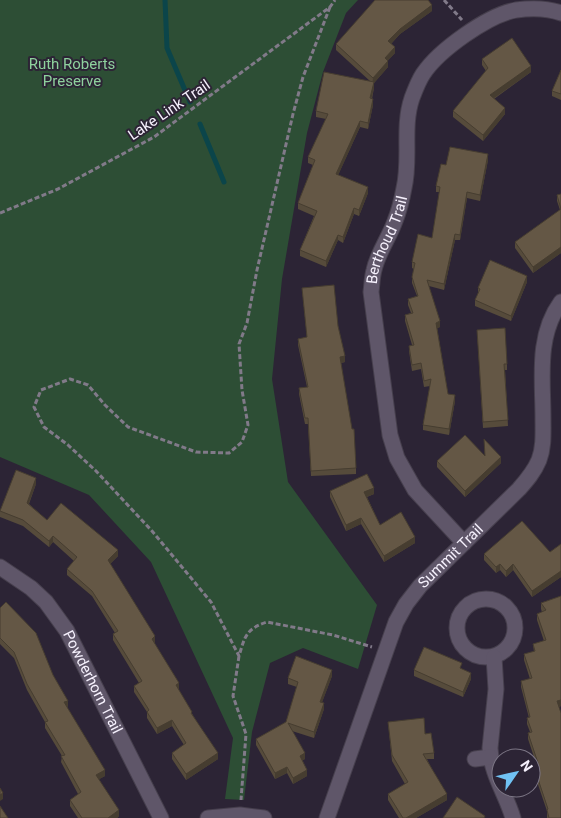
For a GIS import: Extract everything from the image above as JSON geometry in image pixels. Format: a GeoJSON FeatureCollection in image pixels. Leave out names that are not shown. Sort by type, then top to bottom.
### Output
{"type":"FeatureCollection","features":[{"type":"Feature","properties":{"kind":"street","name":"Berthoud Trail"},"geometry":{"type":"LineString","coordinates":[[464,543],[415,490],[397,458],[390,435],[371,292],[375,263],[395,222],[405,186],[407,123],[412,99],[423,74],[442,52],[495,18],[515,10],[540,9],[561,13]]}},
{"type":"Feature","properties":{"kind":"street","name":"Summit Trail"},"geometry":{"type":"LineString","coordinates":[[327,818],[396,622],[406,604],[420,586],[520,489],[533,472],[539,459],[544,439],[542,361],[544,342],[549,324],[561,302]]}},
{"type":"Feature","properties":{"kind":"street","name":"Powderhorn Trail"},"geometry":{"type":"LineString","coordinates":[[0,567],[31,588],[46,602],[67,630],[161,818]]}},
{"type":"Feature","properties":{"kind":"street"},"geometry":{"type":"LineString","coordinates":[[494,657],[496,689],[490,757],[493,770],[509,804],[513,818]]}},
{"type":"Feature","properties":{"kind":"street"},"geometry":{"type":"LineString","coordinates":[[475,759],[490,757]]}},
{"type":"Feature","properties":{"kind":"street"},"geometry":{"type":"LineString","coordinates":[[208,818],[240,815],[264,818]]}},
{"type":"Feature","properties":{"kind":"path","name":"Lake Link Trail"},"geometry":{"type":"LineString","coordinates":[[0,212],[58,189],[154,137],[330,7],[335,0]]}},
{"type":"Feature","properties":{"kind":"path"},"geometry":{"type":"LineString","coordinates":[[444,0],[472,32]]}},
{"type":"Feature","properties":{"kind":"path"},"geometry":{"type":"LineString","coordinates":[[239,656],[211,602],[152,531],[96,471],[68,445],[44,427],[34,407],[41,390],[70,379],[88,385],[128,427],[155,437],[196,452],[218,454],[230,453],[242,442],[248,426],[242,390],[239,344],[246,323],[296,105],[304,77],[330,7]]}},
{"type":"Feature","properties":{"kind":"path"},"geometry":{"type":"LineString","coordinates":[[240,815],[246,734],[233,696],[239,656],[245,635],[257,626],[267,622],[333,635],[386,650]]}},
{"type":"Feature","properties":{"kind":"green space","name":"Ruth Roberts Preserve"},"geometry":{"type":"Polygon","coordinates":[[[0,0],[358,0],[346,13],[323,72],[307,133],[282,279],[272,379],[288,482],[377,605],[358,669],[303,648],[270,663],[252,732],[244,800],[225,799],[233,738],[151,562],[89,495],[0,457],[0,0]]]}},
{"type":"Feature","properties":{"kind":"building"},"geometry":{"type":"Polygon","coordinates":[[[375,0],[428,0],[432,5],[400,29],[388,41],[395,47],[385,58],[388,61],[373,78],[336,44],[375,0]]]}},
{"type":"Feature","properties":{"kind":"building"},"geometry":{"type":"Polygon","coordinates":[[[512,38],[531,66],[490,95],[505,108],[483,135],[453,111],[488,68],[482,59],[512,38]]]}},
{"type":"Feature","properties":{"kind":"building"},"geometry":{"type":"Polygon","coordinates":[[[561,70],[561,94],[552,91],[561,70]]]}},
{"type":"Feature","properties":{"kind":"building"},"geometry":{"type":"Polygon","coordinates":[[[324,72],[374,82],[370,98],[373,99],[368,123],[360,121],[336,174],[368,187],[359,210],[354,208],[343,237],[338,235],[326,261],[300,250],[317,211],[298,203],[315,160],[308,157],[328,114],[316,111],[324,72]]]}},
{"type":"Feature","properties":{"kind":"building"},"geometry":{"type":"Polygon","coordinates":[[[450,147],[488,154],[480,195],[467,192],[460,235],[455,234],[444,284],[427,280],[440,321],[436,323],[448,394],[455,395],[449,429],[423,425],[431,379],[424,381],[421,363],[412,365],[409,346],[414,345],[405,315],[413,313],[408,299],[418,296],[412,277],[415,263],[412,262],[418,234],[432,238],[440,187],[436,186],[441,164],[446,165],[450,147]]]}},
{"type":"Feature","properties":{"kind":"building"},"geometry":{"type":"Polygon","coordinates":[[[561,194],[561,209],[557,195],[561,194]]]}},
{"type":"Feature","properties":{"kind":"building"},"geometry":{"type":"Polygon","coordinates":[[[561,209],[561,247],[533,267],[515,242],[561,209]]]}},
{"type":"Feature","properties":{"kind":"building"},"geometry":{"type":"Polygon","coordinates":[[[490,260],[527,276],[511,316],[475,300],[490,260]]]}},
{"type":"Feature","properties":{"kind":"building"},"geometry":{"type":"Polygon","coordinates":[[[334,285],[338,326],[345,356],[340,357],[352,429],[354,429],[356,468],[311,471],[308,418],[305,418],[299,388],[308,387],[298,339],[307,337],[302,288],[334,285]]]}},
{"type":"Feature","properties":{"kind":"building"},"geometry":{"type":"Polygon","coordinates":[[[505,328],[507,364],[504,364],[508,420],[483,422],[477,330],[505,328]]]}},
{"type":"Feature","properties":{"kind":"building"},"geometry":{"type":"Polygon","coordinates":[[[465,435],[485,456],[484,439],[501,457],[465,491],[437,461],[465,435]]]}},
{"type":"Feature","properties":{"kind":"building"},"geometry":{"type":"Polygon","coordinates":[[[16,470],[36,478],[27,503],[47,520],[61,503],[118,550],[108,560],[155,636],[152,639],[179,683],[176,685],[191,713],[218,753],[186,774],[172,753],[186,743],[172,720],[157,728],[147,712],[149,710],[134,686],[142,681],[113,634],[118,631],[92,591],[67,569],[77,557],[53,536],[49,541],[23,520],[0,511],[16,470]]]}},
{"type":"Feature","properties":{"kind":"building"},"geometry":{"type":"Polygon","coordinates":[[[367,474],[374,488],[364,492],[380,525],[401,512],[415,537],[384,556],[361,518],[346,525],[330,491],[367,474]]]}},
{"type":"Feature","properties":{"kind":"building"},"geometry":{"type":"Polygon","coordinates":[[[522,521],[550,552],[561,544],[561,571],[532,591],[513,564],[506,571],[500,564],[496,567],[484,554],[522,521]]]}},
{"type":"Feature","properties":{"kind":"building"},"geometry":{"type":"Polygon","coordinates":[[[561,596],[561,700],[557,701],[561,713],[561,818],[549,818],[541,788],[541,748],[533,748],[528,733],[532,732],[527,718],[530,717],[521,681],[532,678],[524,654],[535,651],[533,644],[546,640],[537,614],[546,610],[541,603],[561,596]]]}},
{"type":"Feature","properties":{"kind":"building"},"geometry":{"type":"Polygon","coordinates":[[[6,602],[36,633],[53,675],[68,701],[64,702],[105,770],[96,775],[119,810],[108,818],[82,818],[70,800],[81,792],[61,756],[65,755],[45,722],[48,721],[27,684],[14,652],[0,638],[0,608],[6,602]]]}},
{"type":"Feature","properties":{"kind":"building"},"geometry":{"type":"Polygon","coordinates":[[[424,647],[462,663],[460,668],[471,673],[463,692],[414,670],[424,647]]]}},
{"type":"Feature","properties":{"kind":"building"},"geometry":{"type":"Polygon","coordinates":[[[296,656],[332,670],[320,702],[324,703],[314,732],[288,723],[305,753],[300,756],[307,770],[293,778],[287,767],[275,773],[256,739],[286,722],[298,682],[288,678],[296,656]]]}},
{"type":"Feature","properties":{"kind":"building"},"geometry":{"type":"Polygon","coordinates":[[[424,718],[425,734],[431,733],[434,753],[423,754],[447,794],[403,818],[388,794],[408,782],[392,755],[388,722],[424,718]]]}},
{"type":"Feature","properties":{"kind":"building"},"geometry":{"type":"Polygon","coordinates":[[[457,797],[485,816],[484,818],[443,818],[457,797]]]}},
{"type":"Feature","properties":{"kind":"building"},"geometry":{"type":"Polygon","coordinates":[[[0,806],[8,818],[0,818],[0,806]]]}},
{"type":"Feature","properties":{"kind":"waterway"},"geometry":{"type":"LineString","coordinates":[[165,0],[167,48],[190,102]]}},
{"type":"Feature","properties":{"kind":"waterway"},"geometry":{"type":"LineString","coordinates":[[200,124],[224,182]]}}]}
